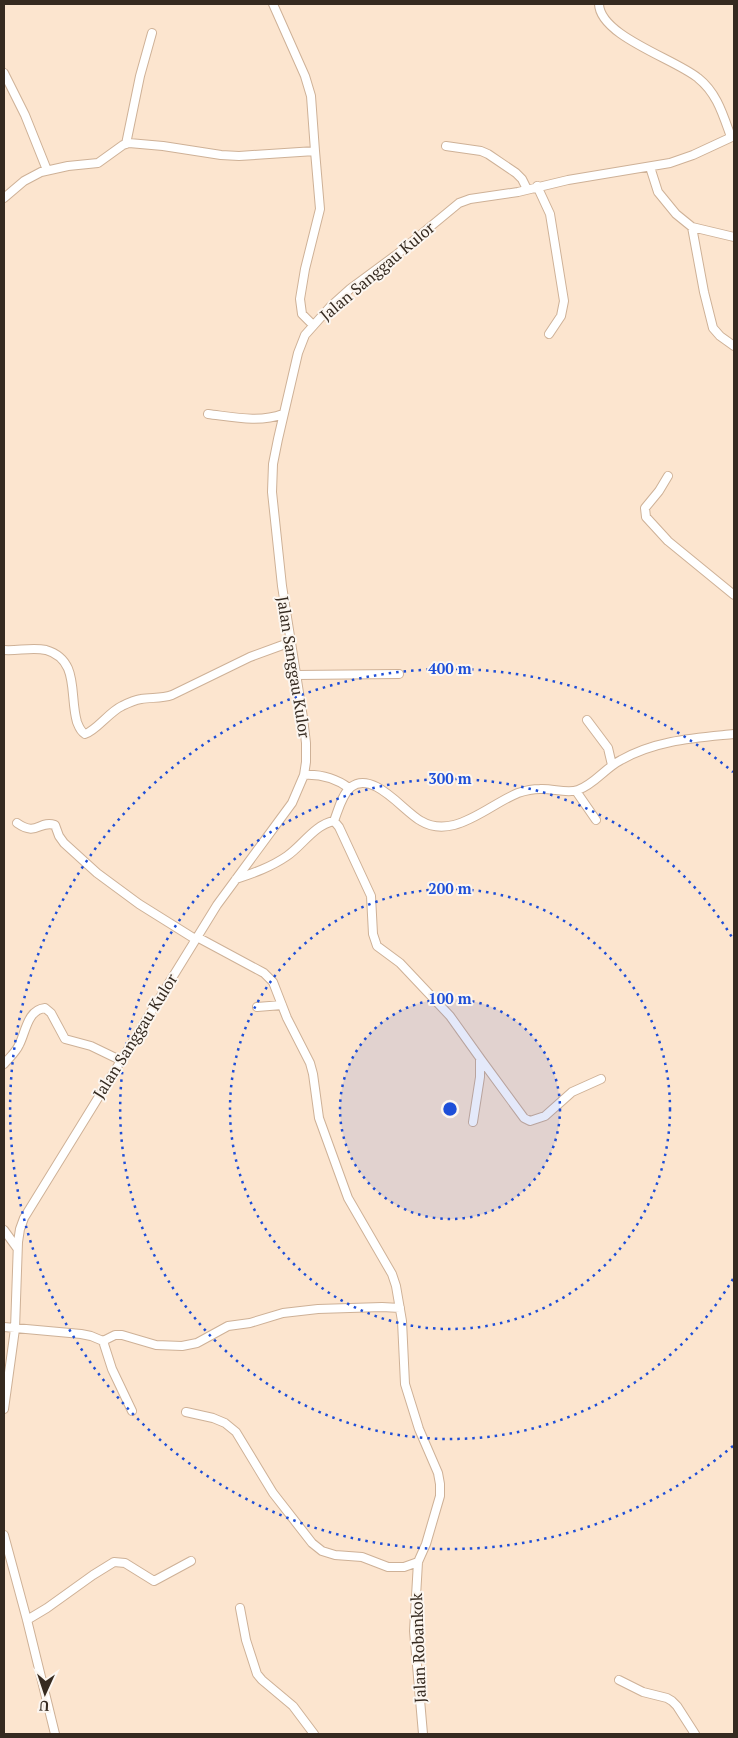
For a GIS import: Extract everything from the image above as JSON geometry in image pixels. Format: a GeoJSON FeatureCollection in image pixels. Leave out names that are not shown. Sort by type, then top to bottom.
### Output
{"type":"FeatureCollection","features":[{"type":"Feature","properties":{"kind":"street"},"geometry":{"type":"LineString","coordinates":[[273,4],[306,76],[311,96],[320,209],[305,269],[300,299],[302,314],[313,325]]}},
{"type":"Feature","properties":{"kind":"street"},"geometry":{"type":"LineString","coordinates":[[599,4],[606,21],[620,34],[679,65],[698,78],[710,90],[720,105],[733,137]]}},
{"type":"Feature","properties":{"kind":"street"},"geometry":{"type":"LineString","coordinates":[[126,144],[140,76],[152,33]]}},
{"type":"Feature","properties":{"kind":"street"},"geometry":{"type":"LineString","coordinates":[[4,73],[25,115],[47,170]]}},
{"type":"Feature","properties":{"kind":"street","name":"Jalan Sanggau Kulor"},"geometry":{"type":"LineString","coordinates":[[4,1409],[15,1329],[20,1229],[27,1211],[196,938],[236,879],[292,803],[304,775],[306,742],[282,586],[272,492],[273,464],[298,352],[305,334],[350,289],[396,255],[459,203],[470,199],[527,190],[537,186],[650,167],[693,155],[733,137]]}},
{"type":"Feature","properties":{"kind":"street"},"geometry":{"type":"LineString","coordinates":[[4,198],[24,181],[47,170],[98,163],[126,144],[162,146],[239,156],[315,151]]}},
{"type":"Feature","properties":{"kind":"street"},"geometry":{"type":"LineString","coordinates":[[446,146],[481,151],[488,154],[516,173],[522,179],[527,190]]}},
{"type":"Feature","properties":{"kind":"street"},"geometry":{"type":"LineString","coordinates":[[650,167],[658,192],[676,214],[692,227],[734,237]]}},
{"type":"Feature","properties":{"kind":"street"},"geometry":{"type":"LineString","coordinates":[[537,186],[550,214],[564,301],[561,316],[550,334]]}},
{"type":"Feature","properties":{"kind":"street"},"geometry":{"type":"LineString","coordinates":[[692,227],[706,302],[713,328],[720,336],[734,346]]}},
{"type":"Feature","properties":{"kind":"street"},"geometry":{"type":"LineString","coordinates":[[208,414],[260,419],[284,414]]}},
{"type":"Feature","properties":{"kind":"street"},"geometry":{"type":"LineString","coordinates":[[668,476],[645,508],[646,517],[675,547],[734,595]]}},
{"type":"Feature","properties":{"kind":"street"},"geometry":{"type":"LineString","coordinates":[[4,650],[40,649],[56,654],[64,660],[69,667],[73,709],[80,731],[85,734],[89,733],[120,707],[141,699],[164,698],[172,695],[250,657],[290,642]]}},
{"type":"Feature","properties":{"kind":"street"},"geometry":{"type":"LineString","coordinates":[[296,675],[399,674]]}},
{"type":"Feature","properties":{"kind":"street"},"geometry":{"type":"LineString","coordinates":[[587,720],[608,748],[612,765]]}},
{"type":"Feature","properties":{"kind":"street"},"geometry":{"type":"LineString","coordinates":[[236,879],[259,872],[288,856],[322,825],[334,821],[349,788],[363,783],[372,784],[380,788],[420,821],[434,826],[446,827],[462,823],[520,792],[540,789],[576,791],[589,785],[612,765],[632,754],[661,743],[734,734]]}},
{"type":"Feature","properties":{"kind":"street"},"geometry":{"type":"LineString","coordinates":[[304,775],[322,775],[338,780],[349,788]]}},
{"type":"Feature","properties":{"kind":"street"},"geometry":{"type":"LineString","coordinates":[[576,791],[596,820]]}},
{"type":"Feature","properties":{"kind":"street"},"geometry":{"type":"LineString","coordinates":[[334,821],[340,827],[371,896],[373,934],[377,946],[400,963],[450,1016],[524,1118],[530,1121],[545,1116],[572,1092],[601,1079]]}},
{"type":"Feature","properties":{"kind":"street","name":"Jalan Robankok"},"geometry":{"type":"LineString","coordinates":[[17,824],[25,829],[32,830],[46,824],[55,825],[58,836],[64,843],[97,874],[139,904],[196,938],[269,977],[310,1063],[319,1118],[343,1187],[392,1274],[396,1286],[400,1308],[405,1384],[419,1429],[438,1473],[440,1484],[440,1496],[426,1544],[418,1562],[414,1631],[422,1734]]}},
{"type":"Feature","properties":{"kind":"street"},"geometry":{"type":"LineString","coordinates":[[257,1007],[282,1004]]}},
{"type":"Feature","properties":{"kind":"street"},"geometry":{"type":"LineString","coordinates":[[4,1064],[18,1047],[27,1023],[34,1013],[46,1008],[51,1013],[65,1039],[91,1046],[120,1060]]}},
{"type":"Feature","properties":{"kind":"street"},"geometry":{"type":"LineString","coordinates":[[473,1122],[479,1085],[480,1058]]}},
{"type":"Feature","properties":{"kind":"street"},"geometry":{"type":"LineString","coordinates":[[4,1230],[18,1249]]}},
{"type":"Feature","properties":{"kind":"street"},"geometry":{"type":"LineString","coordinates":[[4,1327],[74,1333],[91,1336],[103,1341],[115,1335],[122,1335],[156,1345],[182,1346],[197,1343],[228,1326],[250,1323],[284,1313],[324,1309],[400,1308]]}},
{"type":"Feature","properties":{"kind":"street"},"geometry":{"type":"LineString","coordinates":[[103,1341],[112,1369],[132,1412]]}},
{"type":"Feature","properties":{"kind":"street"},"geometry":{"type":"LineString","coordinates":[[186,1412],[213,1418],[225,1423],[236,1432],[273,1493],[312,1544],[336,1555],[362,1557],[388,1567],[404,1567],[418,1562]]}},
{"type":"Feature","properties":{"kind":"street"},"geometry":{"type":"LineString","coordinates":[[4,1535],[55,1734]]}},
{"type":"Feature","properties":{"kind":"street"},"geometry":{"type":"LineString","coordinates":[[27,1620],[114,1562],[125,1563],[154,1581],[191,1561]]}},
{"type":"Feature","properties":{"kind":"street"},"geometry":{"type":"LineString","coordinates":[[240,1608],[246,1640],[257,1674],[293,1706],[314,1734]]}},
{"type":"Feature","properties":{"kind":"street"},"geometry":{"type":"LineString","coordinates":[[619,1680],[644,1692],[672,1701],[695,1734]]}}]}
